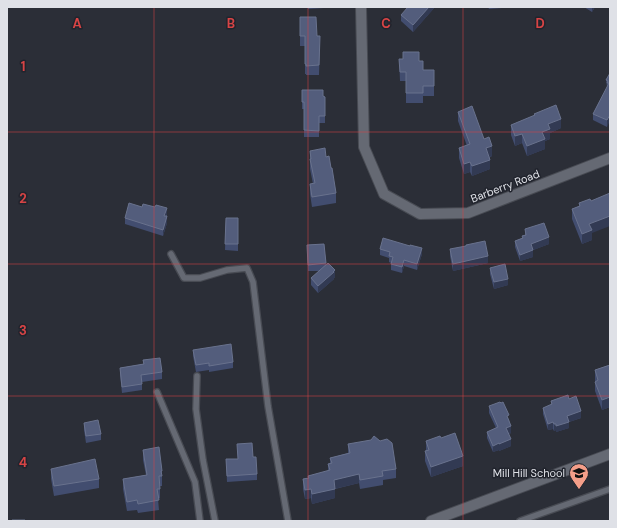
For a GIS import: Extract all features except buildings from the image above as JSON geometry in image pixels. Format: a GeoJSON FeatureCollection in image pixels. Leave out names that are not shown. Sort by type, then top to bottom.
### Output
{"type":"FeatureCollection","features":[{"type":"Feature","properties":{"kind":"street","name":"Barberry Road"},"geometry":{"type":"LineString","coordinates":[[361,7],[364,147],[384,194],[420,214],[468,213],[610,158]]}},
{"type":"Feature","properties":{"kind":"street"},"geometry":{"type":"LineString","coordinates":[[431,521],[610,454]]}},
{"type":"Feature","properties":{"kind":"lane"},"geometry":{"type":"LineString","coordinates":[[170,254],[184,278],[200,278],[227,270],[247,268],[253,282],[268,406],[288,521]]}},
{"type":"Feature","properties":{"kind":"lane"},"geometry":{"type":"LineString","coordinates":[[197,376],[196,409],[202,460],[215,521]]}},
{"type":"Feature","properties":{"kind":"lane"},"geometry":{"type":"LineString","coordinates":[[157,392],[195,482],[200,521]]}},
{"type":"Feature","properties":{"kind":"lane"},"geometry":{"type":"LineString","coordinates":[[520,521],[610,489]]}},
{"type":"Feature","properties":{"kind":"place","name":"Mill Hill School"},"geometry":{"type":"Point","coordinates":[579,490]}}]}
